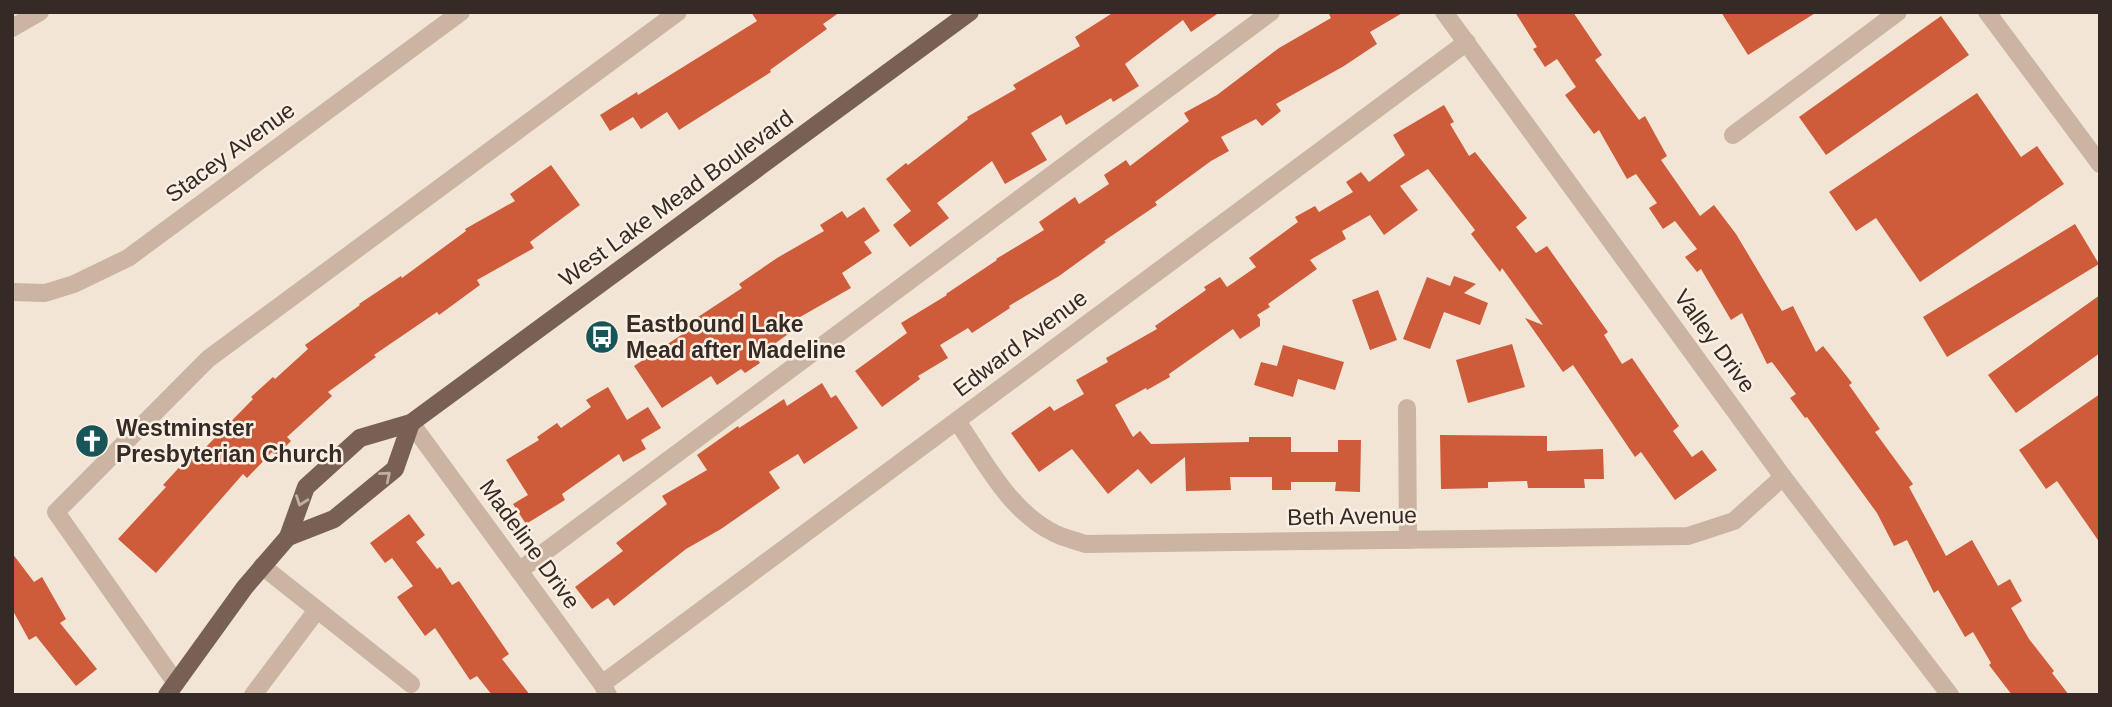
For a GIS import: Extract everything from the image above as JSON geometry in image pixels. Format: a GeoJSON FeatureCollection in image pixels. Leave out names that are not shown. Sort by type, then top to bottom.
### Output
{"type":"FeatureCollection","features":[{"type":"Feature","properties":{"kind":"main road","name":"West Lake Mead Boulevard"},"geometry":{"type":"LineString","coordinates":[[172,689],[245,587],[288,537],[306,487],[360,438],[411,424],[970,12]]}},
{"type":"Feature","properties":{"kind":"main road","name":"West Lake Mead Boulevard"},"geometry":{"type":"LineString","coordinates":[[288,537],[334,519],[395,469],[411,424]]}},
{"type":"Feature","properties":{"kind":"street"},"geometry":{"type":"LineString","coordinates":[[12,28],[40,12]]}},
{"type":"Feature","properties":{"kind":"street"},"geometry":{"type":"LineString","coordinates":[[172,689],[55,512],[208,359],[678,12]]}},
{"type":"Feature","properties":{"kind":"street"},"geometry":{"type":"LineString","coordinates":[[519,571],[1271,12]]}},
{"type":"Feature","properties":{"kind":"street","name":"Valley Drive"},"geometry":{"type":"LineString","coordinates":[[1444,12],[1783,477],[1950,695]]}},
{"type":"Feature","properties":{"kind":"street"},"geometry":{"type":"LineString","coordinates":[[1733,135],[1898,12]]}},
{"type":"Feature","properties":{"kind":"street"},"geometry":{"type":"LineString","coordinates":[[1987,12],[2100,164]]}},
{"type":"Feature","properties":{"kind":"street","name":"Stacey Avenue"},"geometry":{"type":"LineString","coordinates":[[12,292],[45,293],[74,284],[128,258],[459,13]]}},
{"type":"Feature","properties":{"kind":"street","name":"Edward Avenue"},"geometry":{"type":"LineString","coordinates":[[605,689],[957,421],[1467,42]]}},
{"type":"Feature","properties":{"kind":"street"},"geometry":{"type":"LineString","coordinates":[[1407,408],[1408,540]]}},
{"type":"Feature","properties":{"kind":"street","name":"Beth Avenue"},"geometry":{"type":"LineString","coordinates":[[957,421],[1006,493],[1028,516],[1054,533],[1085,544],[1688,536],[1734,521],[1783,477]]}},
{"type":"Feature","properties":{"kind":"street","name":"Madeline Drive"},"geometry":{"type":"LineString","coordinates":[[411,424],[605,689]]}},
{"type":"Feature","properties":{"kind":"street"},"geometry":{"type":"LineString","coordinates":[[262,566],[411,684]]}},
{"type":"Feature","properties":{"kind":"street"},"geometry":{"type":"LineString","coordinates":[[253,695],[317,610]]}},
{"type":"Feature","properties":{"kind":"building"},"geometry":{"type":"Polygon","coordinates":[[[751,12],[840,12],[823,24],[827,29],[770,70],[771,72],[679,130],[667,112],[641,129],[633,117],[610,131],[600,115],[637,92],[638,95],[757,21],[751,12]]]}},
{"type":"Feature","properties":{"kind":"building"},"geometry":{"type":"Polygon","coordinates":[[[1114,12],[1220,12],[1191,32],[1183,20],[1125,64],[1139,86],[1113,102],[1111,98],[1066,125],[1061,115],[1031,133],[1047,160],[1005,184],[992,161],[937,203],[949,218],[910,247],[893,225],[911,211],[886,179],[906,163],[908,165],[968,119],[967,117],[1016,89],[1013,85],[1080,46],[1075,37],[1114,12]]]}},
{"type":"Feature","properties":{"kind":"building"},"geometry":{"type":"Polygon","coordinates":[[[1328,12],[1404,12],[1370,32],[1377,44],[1276,104],[1281,111],[1262,126],[1256,119],[1221,137],[1229,151],[1155,202],[1157,205],[1059,276],[1009,306],[1010,308],[972,333],[968,328],[940,345],[948,358],[918,376],[920,379],[882,407],[855,371],[907,333],[901,323],[1044,230],[1039,222],[1075,197],[1079,204],[1109,184],[1104,175],[1126,160],[1130,166],[1189,121],[1184,113],[1217,95],[1279,48],[1331,18],[1328,12]]]}},
{"type":"Feature","properties":{"kind":"building"},"geometry":{"type":"Polygon","coordinates":[[[1515,12],[1573,12],[1602,55],[1595,60],[1639,120],[1645,116],[1667,156],[1661,160],[1700,216],[1714,205],[1736,234],[1782,311],[1793,306],[1816,352],[1823,346],[1852,383],[1849,385],[1880,429],[1875,432],[1913,484],[1909,487],[1946,556],[1972,540],[1998,586],[2010,579],[2022,601],[2011,608],[2029,639],[2069,695],[2012,695],[1989,665],[1991,663],[1973,632],[1965,637],[1938,590],[1934,593],[1907,540],[1894,546],[1877,513],[1790,398],[1796,394],[1772,362],[1767,364],[1742,313],[1731,320],[1701,269],[1697,272],[1685,257],[1697,249],[1675,221],[1663,229],[1649,208],[1657,203],[1636,174],[1627,179],[1599,130],[1594,134],[1565,95],[1576,87],[1557,59],[1545,67],[1533,49],[1537,47],[1515,12]]]}},
{"type":"Feature","properties":{"kind":"building"},"geometry":{"type":"Polygon","coordinates":[[[1721,12],[1817,12],[1748,55],[1721,12]]]}},
{"type":"Feature","properties":{"kind":"building"},"geometry":{"type":"Polygon","coordinates":[[[1941,16],[1969,55],[1826,155],[1799,117],[1941,16]]]}},
{"type":"Feature","properties":{"kind":"building"},"geometry":{"type":"Polygon","coordinates":[[[1977,93],[2021,157],[2037,146],[2064,184],[1920,282],[1876,218],[1856,231],[1829,192],[1977,93]]]}},
{"type":"Feature","properties":{"kind":"building"},"geometry":{"type":"Polygon","coordinates":[[[1444,105],[1454,122],[1450,124],[1469,156],[1475,152],[1527,218],[1516,227],[1536,253],[1547,246],[1608,332],[1604,335],[1622,364],[1632,358],[1679,426],[1673,431],[1692,457],[1702,450],[1717,470],[1675,500],[1641,452],[1635,457],[1573,365],[1563,372],[1525,318],[1543,325],[1502,268],[1500,272],[1471,234],[1475,230],[1428,169],[1400,186],[1418,210],[1384,235],[1370,215],[1342,231],[1346,239],[1310,260],[1317,269],[1257,315],[1260,326],[1240,339],[1233,329],[1169,374],[1170,377],[1115,405],[1133,437],[1140,431],[1151,444],[1249,442],[1249,437],[1291,437],[1291,452],[1338,452],[1338,440],[1361,440],[1360,492],[1335,491],[1336,482],[1291,482],[1291,490],[1272,490],[1272,477],[1230,477],[1231,490],[1186,491],[1185,457],[1151,484],[1138,469],[1108,494],[1072,449],[1039,472],[1011,433],[1050,406],[1054,411],[1084,394],[1076,380],[1108,362],[1106,358],[1157,329],[1155,326],[1206,290],[1204,287],[1220,277],[1227,287],[1256,267],[1249,258],[1298,222],[1295,217],[1315,206],[1319,212],[1353,192],[1346,182],[1361,172],[1369,182],[1405,155],[1393,135],[1444,105]]]}},
{"type":"Feature","properties":{"kind":"building"},"geometry":{"type":"Polygon","coordinates":[[[551,165],[580,205],[530,242],[534,248],[477,280],[480,285],[439,315],[437,312],[374,355],[376,357],[328,392],[332,396],[287,437],[291,441],[276,456],[272,452],[247,478],[243,474],[156,573],[118,539],[198,447],[202,451],[253,399],[251,397],[308,349],[305,345],[359,304],[401,276],[402,278],[466,231],[465,229],[515,201],[510,194],[551,165]]]}},
{"type":"Feature","properties":{"kind":"building"},"geometry":{"type":"Polygon","coordinates":[[[864,207],[880,231],[864,242],[872,253],[842,273],[851,288],[786,325],[791,332],[756,357],[760,363],[745,373],[741,369],[717,385],[711,376],[662,408],[634,366],[698,324],[695,319],[742,288],[739,284],[824,231],[820,225],[842,211],[847,218],[864,207]]]}},
{"type":"Feature","properties":{"kind":"building"},"geometry":{"type":"Polygon","coordinates":[[[2075,224],[2099,264],[1947,357],[1923,317],[2075,224]]]}},
{"type":"Feature","properties":{"kind":"building"},"geometry":{"type":"Polygon","coordinates":[[[1454,276],[1476,284],[1464,293],[1488,303],[1480,325],[1444,312],[1430,349],[1403,339],[1427,277],[1450,286],[1454,276]]]}},
{"type":"Feature","properties":{"kind":"building"},"geometry":{"type":"Polygon","coordinates":[[[1378,290],[1397,340],[1370,350],[1352,300],[1378,290]]]}},
{"type":"Feature","properties":{"kind":"building"},"geometry":{"type":"Polygon","coordinates":[[[2100,295],[2100,353],[2016,413],[1988,375],[2100,295]]]}},
{"type":"Feature","properties":{"kind":"building"},"geometry":{"type":"Polygon","coordinates":[[[1512,344],[1525,387],[1468,403],[1456,360],[1512,344]]]}},
{"type":"Feature","properties":{"kind":"building"},"geometry":{"type":"Polygon","coordinates":[[[1283,345],[1344,362],[1335,390],[1298,379],[1293,397],[1254,385],[1261,362],[1277,366],[1283,345]]]}},
{"type":"Feature","properties":{"kind":"building"},"geometry":{"type":"Polygon","coordinates":[[[822,383],[831,398],[836,395],[858,428],[804,464],[798,454],[769,472],[780,488],[721,529],[686,549],[614,606],[608,598],[592,609],[575,587],[623,551],[616,543],[667,504],[662,496],[707,470],[697,455],[738,426],[739,428],[784,399],[787,406],[822,383]]]}},
{"type":"Feature","properties":{"kind":"building"},"geometry":{"type":"Polygon","coordinates":[[[608,387],[627,420],[648,407],[661,428],[641,440],[646,449],[623,462],[619,454],[562,494],[565,500],[526,524],[513,504],[528,495],[506,460],[539,440],[537,437],[557,423],[561,428],[591,407],[586,400],[608,387]]]}},
{"type":"Feature","properties":{"kind":"building"},"geometry":{"type":"Polygon","coordinates":[[[2100,394],[2100,543],[2057,481],[2046,489],[2019,450],[2100,394]]]}},
{"type":"Feature","properties":{"kind":"building"},"geometry":{"type":"Polygon","coordinates":[[[1440,435],[1547,436],[1547,451],[1603,449],[1604,479],[1584,479],[1585,488],[1528,488],[1527,481],[1488,482],[1488,488],[1441,489],[1440,435]]]}},
{"type":"Feature","properties":{"kind":"building"},"geometry":{"type":"Polygon","coordinates":[[[409,514],[425,535],[416,542],[437,569],[440,567],[452,585],[459,581],[509,654],[502,659],[530,695],[492,695],[477,676],[470,680],[435,628],[425,636],[397,597],[413,586],[392,558],[385,563],[370,543],[409,514]]]}},
{"type":"Feature","properties":{"kind":"building"},"geometry":{"type":"Polygon","coordinates":[[[12,553],[34,582],[42,577],[66,619],[60,623],[97,669],[76,686],[36,636],[29,640],[12,609],[12,553]]]}},
{"type":"Feature","properties":{"kind":"place","name":"Eastbound Lake Mead after Madeline"},"geometry":{"type":"Point","coordinates":[602,337]}},
{"type":"Feature","properties":{"kind":"place","name":"Westminster Presbyterian Church"},"geometry":{"type":"Point","coordinates":[92,441]}}]}
